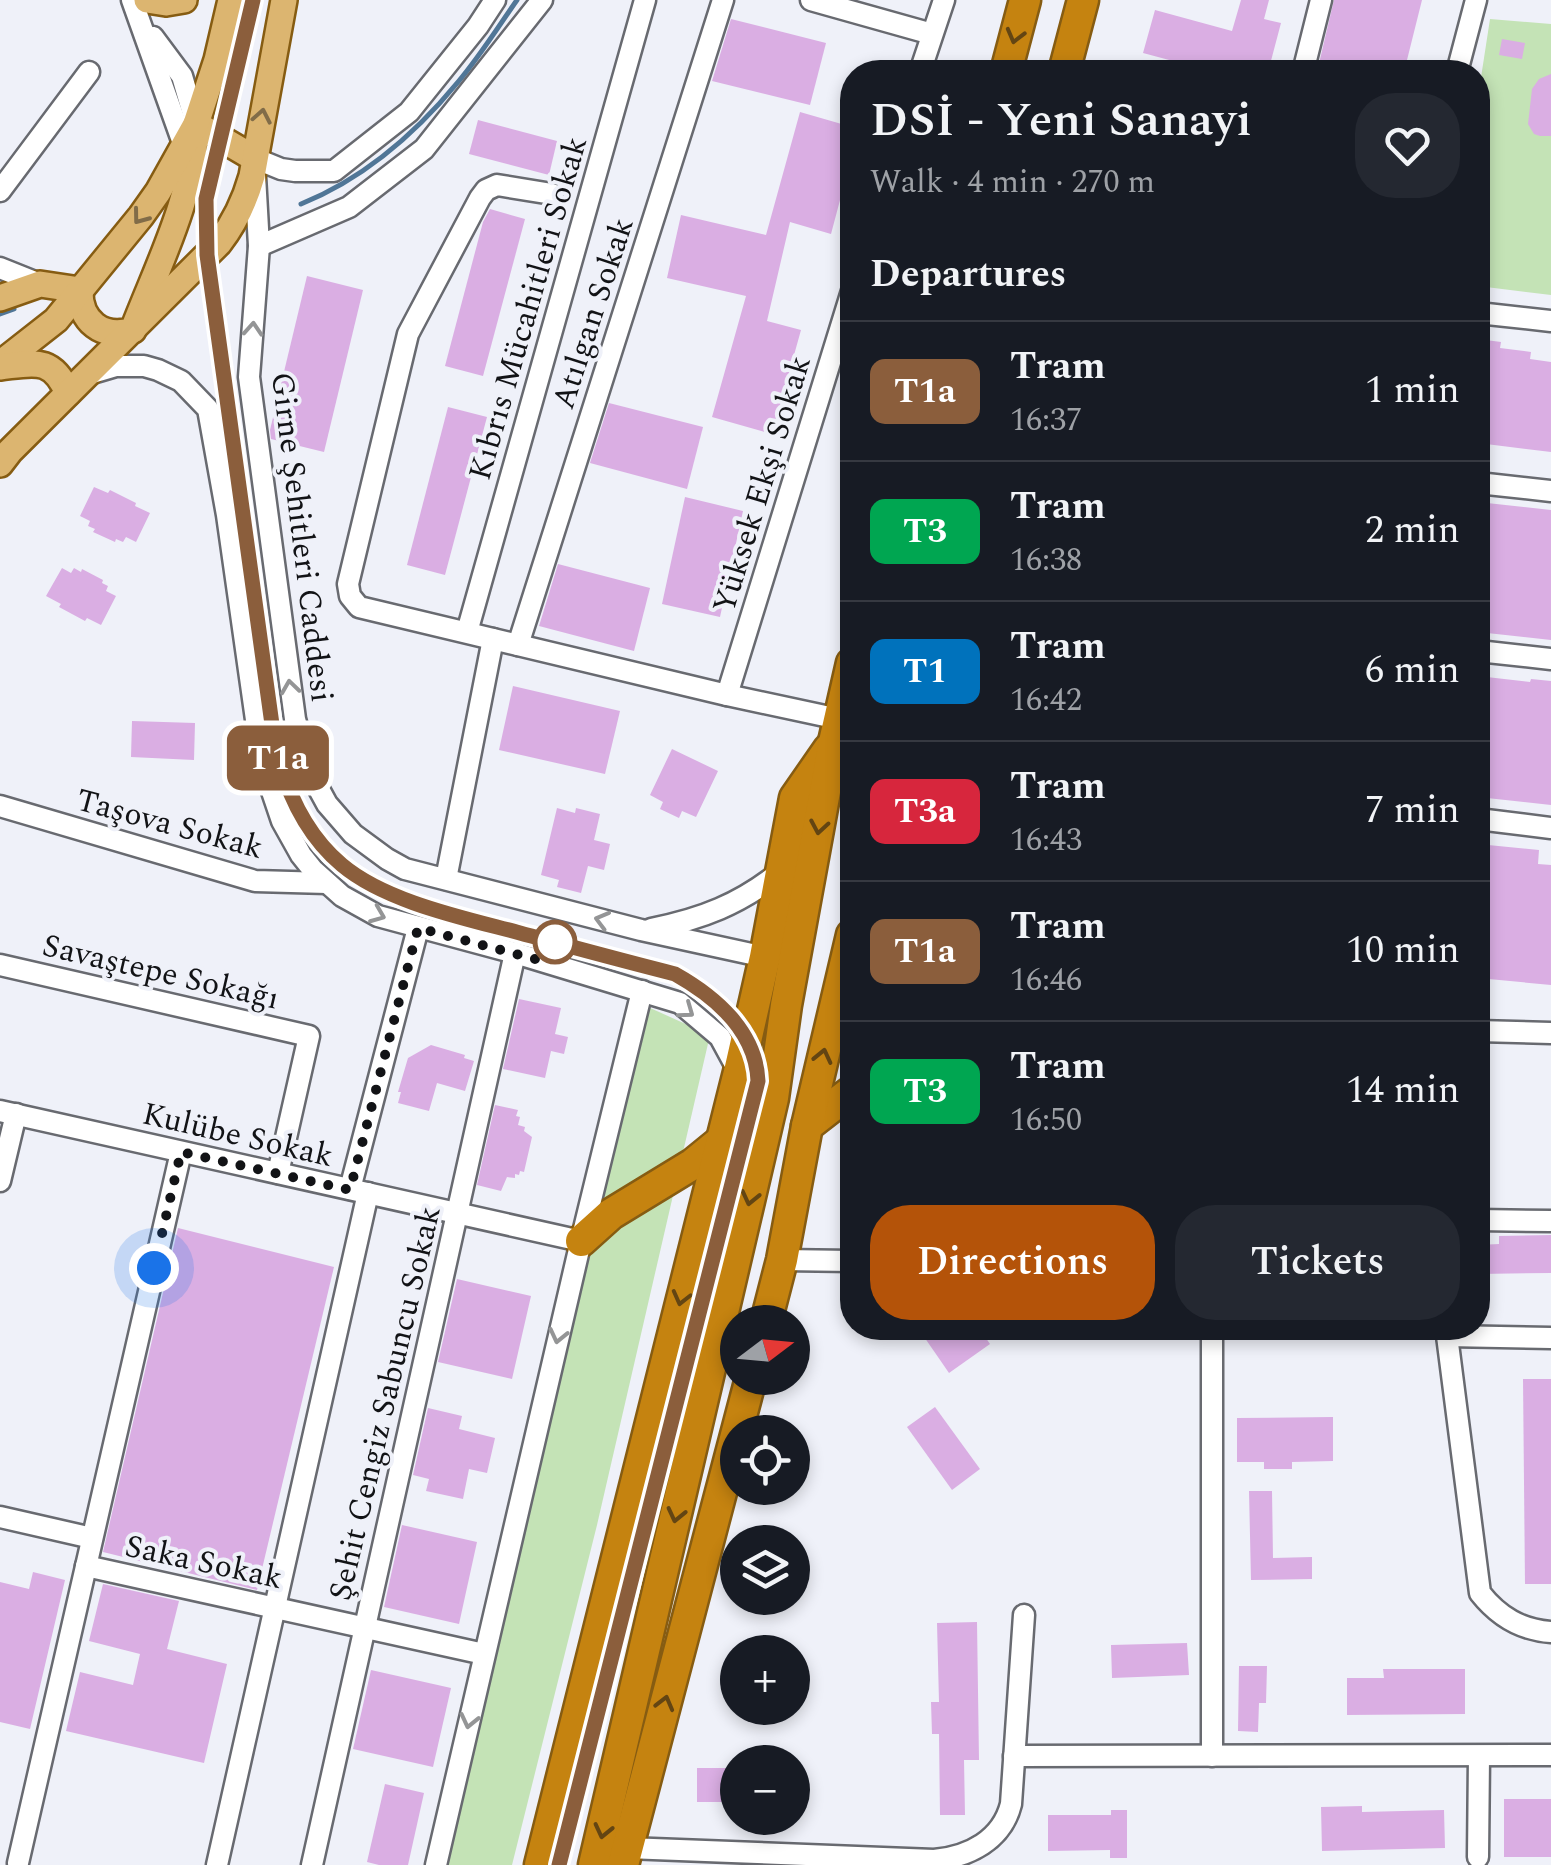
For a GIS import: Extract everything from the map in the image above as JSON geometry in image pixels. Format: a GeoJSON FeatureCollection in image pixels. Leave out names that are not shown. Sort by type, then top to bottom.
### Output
{"type":"FeatureCollection","features":[{"type":"Feature","properties":{"kind":"highway"},"geometry":{"type":"LineString","coordinates":[[1009,60],[1025,0]]}},
{"type":"Feature","properties":{"kind":"highway"},"geometry":{"type":"LineString","coordinates":[[1067,60],[1083,0]]}},
{"type":"Feature","properties":{"kind":"highway"},"geometry":{"type":"LineString","coordinates":[[540,1865],[756,1000],[779,961],[840,717]]}},
{"type":"Feature","properties":{"kind":"highway"},"geometry":{"type":"LineString","coordinates":[[594,1865],[773,1098],[786,1005],[779,961],[780,872],[795,798],[837,730]]}},
{"type":"Feature","properties":{"kind":"highway"},"geometry":{"type":"LineString","coordinates":[[779,961],[840,976]]}},
{"type":"Feature","properties":{"kind":"highway"},"geometry":{"type":"LineString","coordinates":[[756,1000],[840,1011]]}},
{"type":"Feature","properties":{"kind":"highway"},"geometry":{"type":"LineString","coordinates":[[770,1305],[807,1126],[840,1021]]}},
{"type":"Feature","properties":{"kind":"highway"},"geometry":{"type":"LineString","coordinates":[[807,1126],[840,1100]]}},
{"type":"Feature","properties":{"kind":"highway"},"geometry":{"type":"LineString","coordinates":[[580,1241],[612,1214],[693,1164],[720,1142]]}},
{"type":"Feature","properties":{"kind":"highway"},"geometry":{"type":"LineString","coordinates":[[625,1857],[747,1395]]}},
{"type":"Feature","properties":{"kind":"main road"},"geometry":{"type":"LineString","coordinates":[[139,5],[184,0]]}},
{"type":"Feature","properties":{"kind":"main road"},"geometry":{"type":"LineString","coordinates":[[0,365],[56,320],[158,192],[190,135],[216,60],[230,0]]}},
{"type":"Feature","properties":{"kind":"main road"},"geometry":{"type":"LineString","coordinates":[[0,464],[220,244],[232,226],[247,194],[284,0]]}},
{"type":"Feature","properties":{"kind":"main road"},"geometry":{"type":"LineString","coordinates":[[190,135],[254,158]]}},
{"type":"Feature","properties":{"kind":"main road"},"geometry":{"type":"LineString","coordinates":[[132,330],[176,219],[190,166],[190,135]]}},
{"type":"Feature","properties":{"kind":"main road"},"geometry":{"type":"LineString","coordinates":[[0,298],[40,284],[80,290]]}},
{"type":"Feature","properties":{"kind":"main road"},"geometry":{"type":"LineString","coordinates":[[80,290],[84,315],[96,328],[110,333],[132,330]]}},
{"type":"Feature","properties":{"kind":"main road"},"geometry":{"type":"LineString","coordinates":[[0,365],[46,365],[56,372],[68,393]]}},
{"type":"Feature","properties":{"kind":"street"},"geometry":{"type":"LineString","coordinates":[[254,158],[295,172],[334,170],[410,112],[495,0]]}},
{"type":"Feature","properties":{"kind":"street"},"geometry":{"type":"LineString","coordinates":[[259,246],[349,206],[424,150],[542,0]]}},
{"type":"Feature","properties":{"kind":"street","name":"Kıbrıs Mücahitleri Sokak"},"geometry":{"type":"LineString","coordinates":[[467,632],[645,0]]}},
{"type":"Feature","properties":{"kind":"street","name":"Atılgan Sokak"},"geometry":{"type":"LineString","coordinates":[[518,645],[723,0]]}},
{"type":"Feature","properties":{"kind":"street"},"geometry":{"type":"LineString","coordinates":[[924,60],[944,0]]}},
{"type":"Feature","properties":{"kind":"street"},"geometry":{"type":"LineString","coordinates":[[1307,60],[1321,0]]}},
{"type":"Feature","properties":{"kind":"street"},"geometry":{"type":"LineString","coordinates":[[1461,60],[1476,0]]}},
{"type":"Feature","properties":{"kind":"street"},"geometry":{"type":"LineString","coordinates":[[819,1],[932,34]]}},
{"type":"Feature","properties":{"kind":"street"},"geometry":{"type":"LineString","coordinates":[[139,5],[182,76],[190,135]]}},
{"type":"Feature","properties":{"kind":"street"},"geometry":{"type":"LineString","coordinates":[[0,191],[90,72]]}},
{"type":"Feature","properties":{"kind":"street","name":"Girne Şehitleri Caddesi"},"geometry":{"type":"LineString","coordinates":[[254,158],[259,246],[249,377],[292,698],[303,756],[327,804],[353,834],[405,869],[779,961]]}},
{"type":"Feature","properties":{"kind":"street"},"geometry":{"type":"LineString","coordinates":[[552,194],[498,185],[486,190],[408,334],[348,584],[350,596],[359,606],[727,695],[837,730]]}},
{"type":"Feature","properties":{"kind":"street"},"geometry":{"type":"LineString","coordinates":[[0,268],[40,284]]}},
{"type":"Feature","properties":{"kind":"street"},"geometry":{"type":"LineString","coordinates":[[1490,314],[1551,322]]}},
{"type":"Feature","properties":{"kind":"street","name":"Yüksek Ekşi Sokak"},"geometry":{"type":"LineString","coordinates":[[727,695],[840,329]]}},
{"type":"Feature","properties":{"kind":"street"},"geometry":{"type":"LineString","coordinates":[[89,374],[130,365],[158,370],[181,381],[208,409],[262,762],[274,802],[291,838],[327,884],[369,912],[680,1002],[720,1037],[739,1072]]}},
{"type":"Feature","properties":{"kind":"street"},"geometry":{"type":"LineString","coordinates":[[1490,483],[1551,491]]}},
{"type":"Feature","properties":{"kind":"street"},"geometry":{"type":"LineString","coordinates":[[446,878],[493,639]]}},
{"type":"Feature","properties":{"kind":"street"},"geometry":{"type":"LineString","coordinates":[[1490,652],[1551,660]]}},
{"type":"Feature","properties":{"kind":"street","name":"Taşova Sokak"},"geometry":{"type":"LineString","coordinates":[[0,806],[255,881],[327,884]]}},
{"type":"Feature","properties":{"kind":"street"},"geometry":{"type":"LineString","coordinates":[[1490,820],[1551,828]]}},
{"type":"Feature","properties":{"kind":"street"},"geometry":{"type":"LineString","coordinates":[[641,930],[701,918],[755,892],[780,872]]}},
{"type":"Feature","properties":{"kind":"street"},"geometry":{"type":"LineString","coordinates":[[217,1865],[418,928]]}},
{"type":"Feature","properties":{"kind":"street","name":"Şehit Cengiz Sabuncu Sokak"},"geometry":{"type":"LineString","coordinates":[[312,1865],[514,953]]}},
{"type":"Feature","properties":{"kind":"street","name":"Savaştepe Sokağı"},"geometry":{"type":"LineString","coordinates":[[0,965],[310,1036],[278,1173]]}},
{"type":"Feature","properties":{"kind":"street"},"geometry":{"type":"LineString","coordinates":[[436,1865],[642,991]]}},
{"type":"Feature","properties":{"kind":"street"},"geometry":{"type":"LineString","coordinates":[[1490,1031],[1551,1033]]}},
{"type":"Feature","properties":{"kind":"street"},"geometry":{"type":"LineString","coordinates":[[0,1181],[8,1112]]}},
{"type":"Feature","properties":{"kind":"street","name":"Kulübe Sokak"},"geometry":{"type":"LineString","coordinates":[[8,1112],[580,1241]]}},
{"type":"Feature","properties":{"kind":"street"},"geometry":{"type":"LineString","coordinates":[[16,1862],[181,1152]]}},
{"type":"Feature","properties":{"kind":"street"},"geometry":{"type":"LineString","coordinates":[[1490,1220],[1551,1220]]}},
{"type":"Feature","properties":{"kind":"street"},"geometry":{"type":"LineString","coordinates":[[782,1260],[840,1260]]}},
{"type":"Feature","properties":{"kind":"street"},"geometry":{"type":"LineString","coordinates":[[1490,1335],[1551,1338]]}},
{"type":"Feature","properties":{"kind":"street"},"geometry":{"type":"LineString","coordinates":[[1212,1340],[1212,1756]]}},
{"type":"Feature","properties":{"kind":"street"},"geometry":{"type":"LineString","coordinates":[[1447,1340],[1480,1593],[1512,1622],[1551,1632]]}},
{"type":"Feature","properties":{"kind":"street"},"geometry":{"type":"LineString","coordinates":[[0,1518],[92,1538]]}},
{"type":"Feature","properties":{"kind":"street","name":"Saka Sokak"},"geometry":{"type":"LineString","coordinates":[[86,1566],[484,1654]]}},
{"type":"Feature","properties":{"kind":"street"},"geometry":{"type":"LineString","coordinates":[[625,1857],[946,1859],[981,1846],[996,1835],[1011,1804],[1024,1616]]}},
{"type":"Feature","properties":{"kind":"street"},"geometry":{"type":"LineString","coordinates":[[1014,1756],[1551,1756]]}},
{"type":"Feature","properties":{"kind":"street"},"geometry":{"type":"LineString","coordinates":[[1478,1858],[1479,1756]]}},
{"type":"Feature","properties":{"kind":"green space"},"geometry":{"type":"Polygon","coordinates":[[[1490,19],[1551,24],[1551,295],[1490,287],[1490,60],[1484,60],[1490,19]]]}},
{"type":"Feature","properties":{"kind":"green space"},"geometry":{"type":"Polygon","coordinates":[[[648,1007],[710,1035],[597,1525],[512,1865],[440,1865],[648,1007]]]}},
{"type":"Feature","properties":{"kind":"building"},"geometry":{"type":"Polygon","coordinates":[[[1241,0],[1269,0],[1264,19],[1281,23],[1271,60],[1169,60],[1143,53],[1155,10],[1232,31],[1241,0]]]}},
{"type":"Feature","properties":{"kind":"building"},"geometry":{"type":"Polygon","coordinates":[[[1334,0],[1422,0],[1407,60],[1320,60],[1334,0]]]}},
{"type":"Feature","properties":{"kind":"building"},"geometry":{"type":"Polygon","coordinates":[[[731,19],[826,43],[810,105],[712,81],[731,19]]]}},
{"type":"Feature","properties":{"kind":"building"},"geometry":{"type":"Polygon","coordinates":[[[1502,39],[1525,43],[1522,59],[1499,55],[1502,39]]]}},
{"type":"Feature","properties":{"kind":"building"},"geometry":{"type":"Polygon","coordinates":[[[1551,74],[1551,136],[1540,136],[1528,124],[1532,89],[1539,79],[1551,74]]]}},
{"type":"Feature","properties":{"kind":"building"},"geometry":{"type":"Polygon","coordinates":[[[800,112],[840,124],[840,200],[831,234],[790,222],[767,321],[801,330],[772,434],[712,417],[746,296],[667,278],[681,215],[766,235],[800,112]]]}},
{"type":"Feature","properties":{"kind":"building"},"geometry":{"type":"Polygon","coordinates":[[[478,120],[557,141],[549,175],[469,154],[478,120]]]}},
{"type":"Feature","properties":{"kind":"building"},"geometry":{"type":"Polygon","coordinates":[[[490,209],[525,219],[483,376],[445,366],[483,222],[490,209]]]}},
{"type":"Feature","properties":{"kind":"building"},"geometry":{"type":"Polygon","coordinates":[[[307,276],[363,290],[324,452],[271,439],[270,430],[307,276]]]}},
{"type":"Feature","properties":{"kind":"building"},"geometry":{"type":"Polygon","coordinates":[[[1490,341],[1501,342],[1500,348],[1531,352],[1530,359],[1551,362],[1551,452],[1490,444],[1490,341]]]}},
{"type":"Feature","properties":{"kind":"building"},"geometry":{"type":"Polygon","coordinates":[[[609,403],[703,427],[687,489],[590,463],[609,403]]]}},
{"type":"Feature","properties":{"kind":"building"},"geometry":{"type":"Polygon","coordinates":[[[448,407],[487,417],[445,575],[407,565],[448,407]]]}},
{"type":"Feature","properties":{"kind":"building"},"geometry":{"type":"Polygon","coordinates":[[[94,487],[108,493],[110,490],[150,513],[136,542],[126,537],[123,542],[115,542],[93,532],[95,529],[88,526],[90,521],[80,516],[94,487]]]}},
{"type":"Feature","properties":{"kind":"building"},"geometry":{"type":"Polygon","coordinates":[[[685,497],[743,511],[720,617],[662,604],[685,497]]]}},
{"type":"Feature","properties":{"kind":"building"},"geometry":{"type":"Polygon","coordinates":[[[1490,503],[1551,510],[1551,640],[1490,633],[1490,503]]]}},
{"type":"Feature","properties":{"kind":"building"},"geometry":{"type":"Polygon","coordinates":[[[558,564],[650,588],[634,651],[539,626],[558,564]]]}},
{"type":"Feature","properties":{"kind":"building"},"geometry":{"type":"Polygon","coordinates":[[[62,568],[71,573],[74,568],[81,572],[82,569],[103,580],[108,586],[106,591],[116,596],[101,625],[87,618],[85,621],[46,596],[62,568]]]}},
{"type":"Feature","properties":{"kind":"building"},"geometry":{"type":"Polygon","coordinates":[[[1490,677],[1551,681],[1551,805],[1490,798],[1490,677]]]}},
{"type":"Feature","properties":{"kind":"building"},"geometry":{"type":"Polygon","coordinates":[[[513,686],[620,711],[605,774],[499,750],[513,686]]]}},
{"type":"Feature","properties":{"kind":"building"},"geometry":{"type":"Polygon","coordinates":[[[132,721],[195,723],[194,760],[131,757],[132,721]]]}},
{"type":"Feature","properties":{"kind":"building"},"geometry":{"type":"Polygon","coordinates":[[[672,749],[718,771],[696,817],[682,811],[679,818],[660,809],[663,802],[650,795],[672,749]]]}},
{"type":"Feature","properties":{"kind":"building"},"geometry":{"type":"Polygon","coordinates":[[[557,808],[600,814],[594,840],[610,844],[604,870],[588,866],[581,893],[557,887],[559,880],[541,875],[557,808]]]}},
{"type":"Feature","properties":{"kind":"building"},"geometry":{"type":"Polygon","coordinates":[[[1490,845],[1539,850],[1538,864],[1551,865],[1551,985],[1490,979],[1490,845]]]}},
{"type":"Feature","properties":{"kind":"building"},"geometry":{"type":"Polygon","coordinates":[[[519,999],[561,1008],[555,1034],[568,1037],[564,1054],[551,1051],[545,1078],[503,1069],[519,999]]]}},
{"type":"Feature","properties":{"kind":"building"},"geometry":{"type":"Polygon","coordinates":[[[431,1045],[474,1061],[465,1091],[437,1083],[429,1111],[398,1103],[408,1058],[431,1045]]]}},
{"type":"Feature","properties":{"kind":"building"},"geometry":{"type":"Polygon","coordinates":[[[495,1105],[518,1110],[518,1125],[525,1127],[524,1131],[532,1137],[524,1172],[515,1174],[515,1178],[507,1177],[501,1191],[477,1185],[495,1105]]]}},
{"type":"Feature","properties":{"kind":"building"},"geometry":{"type":"Polygon","coordinates":[[[178,1228],[334,1267],[257,1590],[103,1552],[178,1228]]]}},
{"type":"Feature","properties":{"kind":"building"},"geometry":{"type":"Polygon","coordinates":[[[1551,1235],[1551,1273],[1490,1274],[1490,1244],[1499,1244],[1499,1236],[1551,1235]]]}},
{"type":"Feature","properties":{"kind":"building"},"geometry":{"type":"Polygon","coordinates":[[[457,1279],[531,1296],[512,1379],[438,1362],[457,1279]]]}},
{"type":"Feature","properties":{"kind":"building"},"geometry":{"type":"Polygon","coordinates":[[[926,1340],[987,1340],[990,1344],[949,1373],[926,1340]]]}},
{"type":"Feature","properties":{"kind":"building"},"geometry":{"type":"Polygon","coordinates":[[[1523,1379],[1551,1379],[1551,1584],[1525,1584],[1523,1379]]]}},
{"type":"Feature","properties":{"kind":"building"},"geometry":{"type":"Polygon","coordinates":[[[935,1407],[980,1469],[952,1490],[907,1427],[935,1407]]]}},
{"type":"Feature","properties":{"kind":"building"},"geometry":{"type":"Polygon","coordinates":[[[428,1408],[462,1416],[459,1429],[495,1438],[487,1473],[469,1469],[463,1499],[426,1491],[429,1479],[413,1475],[428,1408]]]}},
{"type":"Feature","properties":{"kind":"building"},"geometry":{"type":"Polygon","coordinates":[[[1333,1417],[1333,1461],[1292,1462],[1292,1469],[1264,1469],[1264,1462],[1237,1462],[1237,1418],[1333,1417]]]}},
{"type":"Feature","properties":{"kind":"building"},"geometry":{"type":"Polygon","coordinates":[[[1249,1491],[1272,1491],[1273,1558],[1312,1557],[1312,1579],[1251,1580],[1249,1491]]]}},
{"type":"Feature","properties":{"kind":"building"},"geometry":{"type":"Polygon","coordinates":[[[402,1525],[477,1542],[459,1624],[384,1607],[402,1525]]]}},
{"type":"Feature","properties":{"kind":"building"},"geometry":{"type":"Polygon","coordinates":[[[33,1572],[65,1580],[30,1729],[0,1722],[0,1582],[29,1589],[33,1572]]]}},
{"type":"Feature","properties":{"kind":"building"},"geometry":{"type":"Polygon","coordinates":[[[103,1584],[179,1601],[167,1649],[227,1664],[204,1763],[66,1731],[80,1672],[133,1685],[140,1654],[89,1641],[103,1584]]]}},
{"type":"Feature","properties":{"kind":"building"},"geometry":{"type":"Polygon","coordinates":[[[977,1622],[979,1760],[964,1760],[965,1815],[940,1815],[939,1734],[932,1734],[931,1702],[939,1702],[937,1623],[977,1622]]]}},
{"type":"Feature","properties":{"kind":"building"},"geometry":{"type":"Polygon","coordinates":[[[1187,1643],[1189,1675],[1112,1678],[1111,1645],[1187,1643]]]}},
{"type":"Feature","properties":{"kind":"building"},"geometry":{"type":"Polygon","coordinates":[[[1239,1666],[1267,1666],[1266,1703],[1259,1703],[1258,1732],[1238,1731],[1239,1666]]]}},
{"type":"Feature","properties":{"kind":"building"},"geometry":{"type":"Polygon","coordinates":[[[1383,1669],[1465,1669],[1465,1714],[1347,1715],[1347,1678],[1384,1678],[1383,1669]]]}},
{"type":"Feature","properties":{"kind":"building"},"geometry":{"type":"Polygon","coordinates":[[[371,1670],[451,1688],[433,1767],[353,1749],[371,1670]]]}},
{"type":"Feature","properties":{"kind":"building"},"geometry":{"type":"Polygon","coordinates":[[[697,1768],[720,1768],[720,1802],[697,1802],[697,1768]]]}},
{"type":"Feature","properties":{"kind":"building"},"geometry":{"type":"Polygon","coordinates":[[[385,1784],[424,1793],[408,1865],[367,1862],[385,1784]]]}},
{"type":"Feature","properties":{"kind":"building"},"geometry":{"type":"Polygon","coordinates":[[[1504,1799],[1551,1799],[1551,1857],[1504,1857],[1504,1799]]]}},
{"type":"Feature","properties":{"kind":"building"},"geometry":{"type":"Polygon","coordinates":[[[1362,1806],[1362,1812],[1444,1810],[1445,1848],[1322,1851],[1321,1807],[1362,1806]]]}},
{"type":"Feature","properties":{"kind":"building"},"geometry":{"type":"Polygon","coordinates":[[[1111,1810],[1127,1810],[1127,1858],[1110,1858],[1110,1850],[1048,1851],[1048,1815],[1111,1815],[1111,1810]]]}},
{"type":"Feature","properties":{"kind":"waterway"},"geometry":{"type":"LineString","coordinates":[[301,204],[346,182],[406,136],[466,72],[517,0]]}},
{"type":"Feature","properties":{"kind":"waterway"},"geometry":{"type":"LineString","coordinates":[[0,314],[14,309]]}},
{"type":"Feature","properties":{"kind":"tram line"},"geometry":{"type":"LineString","coordinates":[[253,0],[205,199],[207,255],[275,746],[292,795],[308,826],[329,853],[370,884],[435,909],[675,974],[731,1018],[756,1063],[758,1081],[560,1865]]}},
{"type":"Feature","properties":{"kind":"tram line","name":"T1a"},"geometry":{"type":"LineString","coordinates":[[253,0],[206,199],[207,255],[275,746],[288,790],[326,848],[369,884],[444,912],[675,974],[705,993],[732,1020],[751,1048],[757,1070],[758,1081],[559,1865]]}},
{"type":"Feature","properties":{"kind":"route"},"geometry":{"type":"LineString","coordinates":[[154,1268],[181,1152],[350,1190],[418,928],[546,962],[555,942]]}}]}
